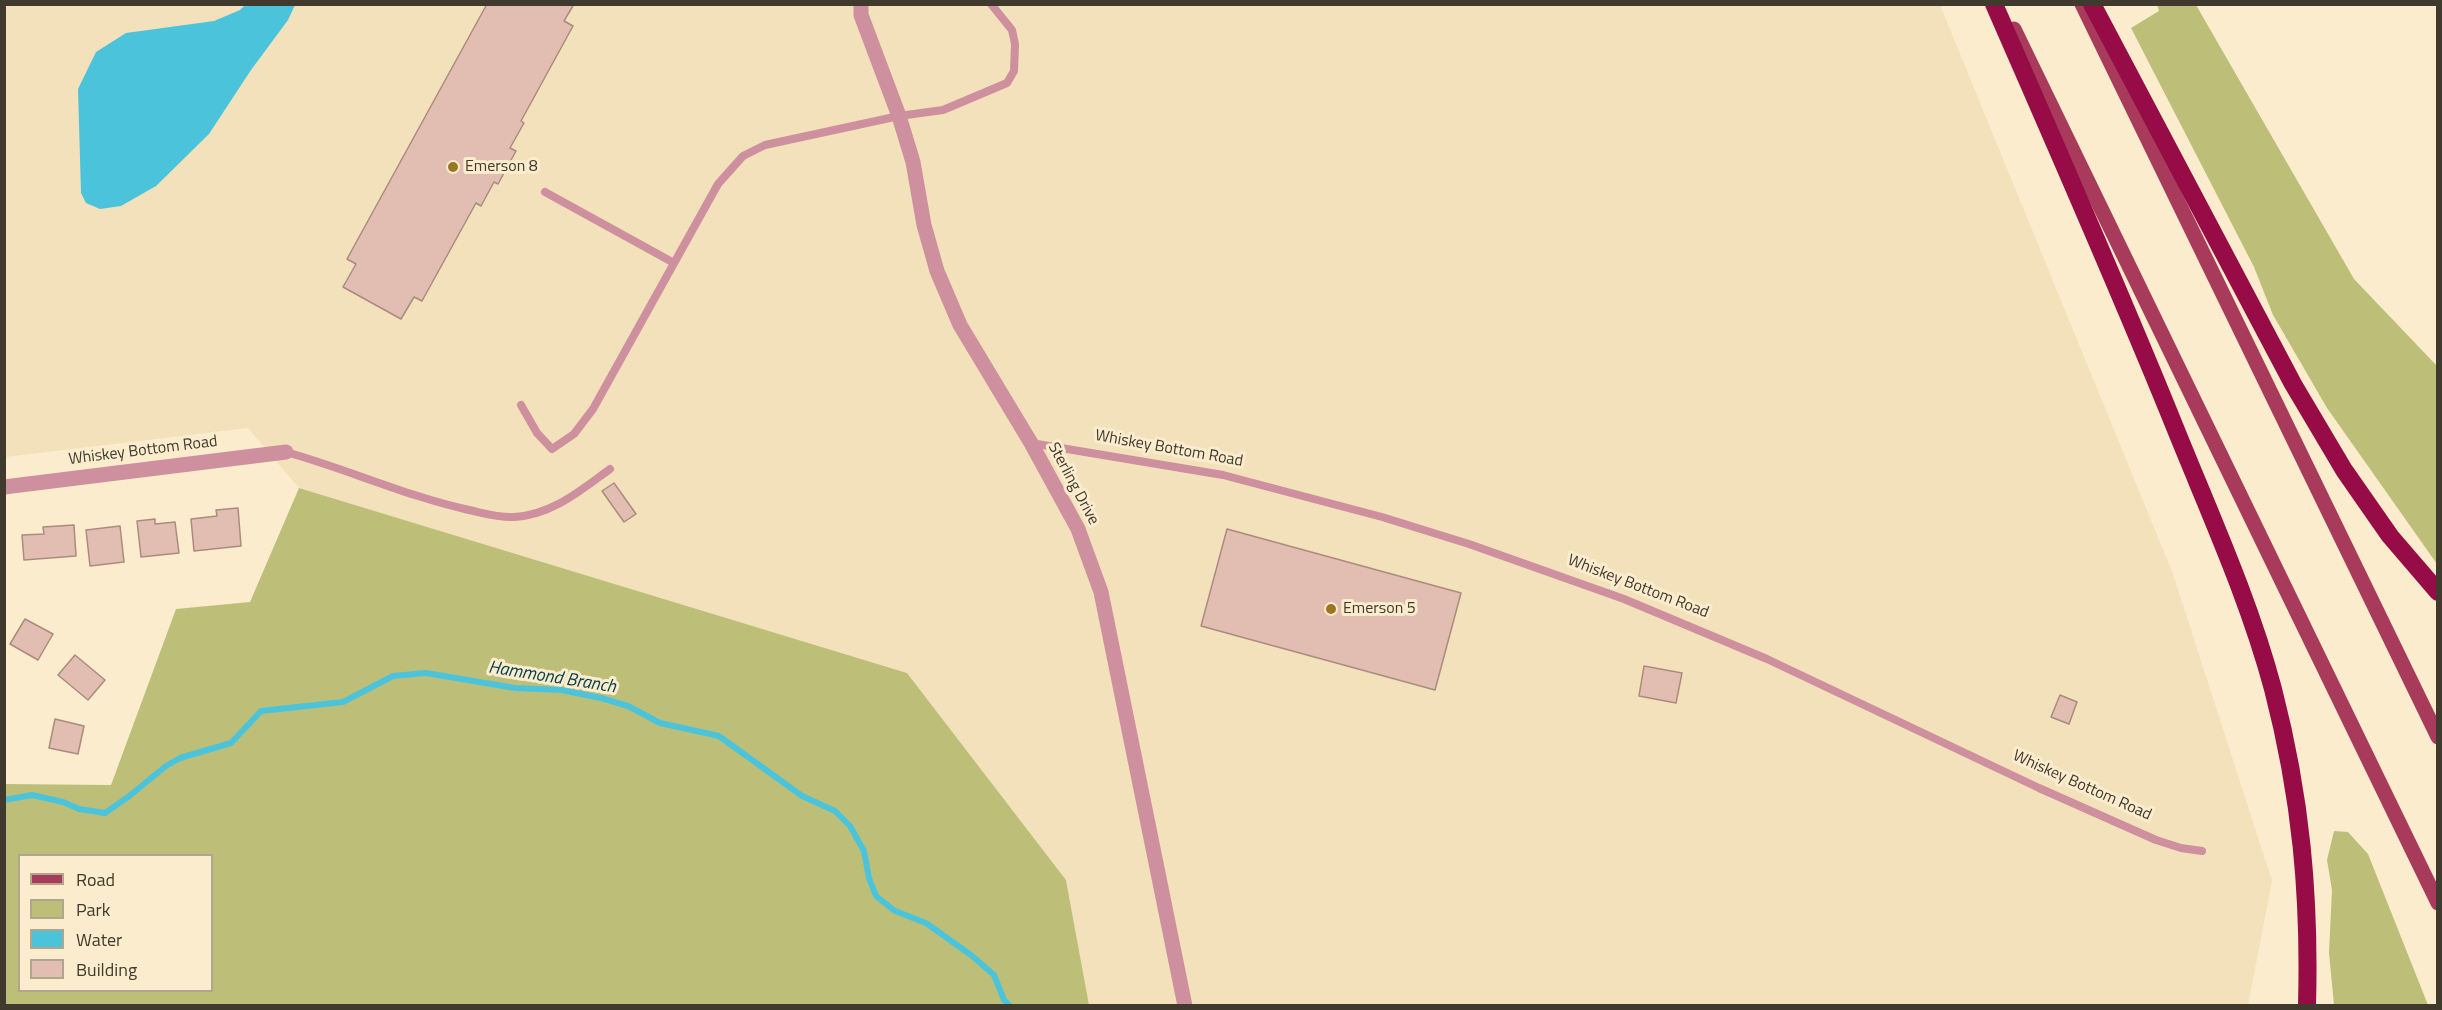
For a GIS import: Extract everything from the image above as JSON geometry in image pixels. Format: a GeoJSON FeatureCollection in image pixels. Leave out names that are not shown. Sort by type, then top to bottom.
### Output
{"type":"FeatureCollection","features":[{"type":"Feature","properties":{"kind":"highway"},"geometry":{"type":"LineString","coordinates":[[1994,4],[2122,297],[2252,622],[2288,752],[2299,817],[2306,878],[2309,935],[2307,1005]]}},
{"type":"Feature","properties":{"kind":"highway"},"geometry":{"type":"LineString","coordinates":[[2092,4],[2293,384],[2344,470],[2390,536],[2438,592]]}},
{"type":"Feature","properties":{"kind":"main road"},"geometry":{"type":"LineString","coordinates":[[2002,4],[2438,903]]}},
{"type":"Feature","properties":{"kind":"main road"},"geometry":{"type":"LineString","coordinates":[[2082,4],[2438,737]]}},
{"type":"Feature","properties":{"kind":"street","name":"Sterling Drive"},"geometry":{"type":"LineString","coordinates":[[861,4],[861,15],[899,116],[913,162],[924,225],[937,272],[960,325],[1031,443],[1078,529],[1101,592],[1185,1005]]}},
{"type":"Feature","properties":{"kind":"street","name":"Whiskey Bottom Road"},"geometry":{"type":"LineString","coordinates":[[4,487],[286,452]]}},
{"type":"Feature","properties":{"kind":"lane"},"geometry":{"type":"LineString","coordinates":[[521,405],[537,433],[552,449],[574,434],[594,409],[717,184],[743,156],[765,145],[899,116],[943,110],[1007,83],[1014,71],[1015,44],[1011,30],[990,4]]}},
{"type":"Feature","properties":{"kind":"lane"},"geometry":{"type":"LineString","coordinates":[[545,192],[674,263]]}},
{"type":"Feature","properties":{"kind":"lane","name":"Whiskey Bottom Road"},"geometry":{"type":"LineString","coordinates":[[1031,443],[1223,475],[1382,517],[1469,544],[1624,599],[1767,659],[2039,788],[2156,840],[2181,848],[2202,851]]}},
{"type":"Feature","properties":{"kind":"lane"},"geometry":{"type":"LineString","coordinates":[[286,452],[437,502],[513,518],[535,513],[567,501],[610,469]]}},
{"type":"Feature","properties":{"kind":"shaded area"},"geometry":{"type":"Polygon","coordinates":[[[4,5],[1940,5],[2173,574],[2272,881],[2248,1005],[1089,1005],[1066,880],[907,673],[299,488],[248,428],[5,457],[4,5]]]}},
{"type":"Feature","properties":{"kind":"green space"},"geometry":{"type":"Polygon","coordinates":[[[2157,5],[2196,5],[2354,279],[2437,366],[2437,564],[2327,408],[2273,315],[2254,267],[2131,28],[2159,11],[2157,5]]]}},
{"type":"Feature","properties":{"kind":"green space"},"geometry":{"type":"Polygon","coordinates":[[[299,488],[907,673],[1066,880],[1089,1005],[5,1005],[5,784],[111,785],[176,609],[250,602],[299,488]]]}},
{"type":"Feature","properties":{"kind":"green space"},"geometry":{"type":"Polygon","coordinates":[[[2334,831],[2348,832],[2368,854],[2428,1005],[2334,1005],[2329,953],[2332,890],[2327,860],[2334,831]]]}},
{"type":"Feature","properties":{"kind":"water"},"geometry":{"type":"Polygon","coordinates":[[[245,5],[295,5],[288,20],[251,70],[209,134],[156,186],[121,206],[100,209],[86,203],[81,193],[78,89],[96,52],[126,33],[214,21],[240,10],[245,5]]]}},
{"type":"Feature","properties":{"kind":"building","name":"Emerson 8"},"geometry":{"type":"Polygon","coordinates":[[[487,4],[574,4],[564,21],[573,26],[521,121],[524,123],[510,148],[516,151],[498,184],[494,182],[481,206],[476,203],[422,301],[414,297],[401,319],[343,287],[356,264],[347,259],[487,4]]]}},
{"type":"Feature","properties":{"kind":"building"},"geometry":{"type":"Polygon","coordinates":[[[614,483],[636,514],[624,522],[602,491],[614,483]]]}},
{"type":"Feature","properties":{"kind":"building"},"geometry":{"type":"Polygon","coordinates":[[[238,508],[241,546],[194,551],[191,519],[217,516],[216,510],[238,508]]]}},
{"type":"Feature","properties":{"kind":"building"},"geometry":{"type":"Polygon","coordinates":[[[155,519],[155,524],[175,522],[179,553],[141,557],[137,521],[155,519]]]}},
{"type":"Feature","properties":{"kind":"building"},"geometry":{"type":"Polygon","coordinates":[[[74,525],[76,556],[24,560],[22,535],[44,534],[43,527],[74,525]]]}},
{"type":"Feature","properties":{"kind":"building"},"geometry":{"type":"Polygon","coordinates":[[[120,526],[124,562],[90,566],[86,530],[120,526]]]}},
{"type":"Feature","properties":{"kind":"building","name":"Emerson 5"},"geometry":{"type":"Polygon","coordinates":[[[1227,529],[1461,593],[1435,690],[1201,626],[1227,529]]]}},
{"type":"Feature","properties":{"kind":"building"},"geometry":{"type":"Polygon","coordinates":[[[25,619],[53,634],[38,660],[10,644],[25,619]]]}},
{"type":"Feature","properties":{"kind":"building"},"geometry":{"type":"Polygon","coordinates":[[[75,655],[105,680],[88,700],[58,675],[75,655]]]}},
{"type":"Feature","properties":{"kind":"building"},"geometry":{"type":"Polygon","coordinates":[[[1644,666],[1682,673],[1676,703],[1639,696],[1644,666]]]}},
{"type":"Feature","properties":{"kind":"building"},"geometry":{"type":"Polygon","coordinates":[[[2060,695],[2077,702],[2069,724],[2051,717],[2060,695]]]}},
{"type":"Feature","properties":{"kind":"building"},"geometry":{"type":"Polygon","coordinates":[[[55,719],[84,726],[78,754],[49,748],[55,719]]]}},
{"type":"Feature","properties":{"kind":"waterway","name":"Hammond Branch"},"geometry":{"type":"LineString","coordinates":[[4,800],[32,795],[63,802],[79,809],[105,813],[166,766],[180,758],[231,743],[261,711],[343,702],[393,676],[426,673],[515,688],[561,690],[601,698],[628,706],[660,723],[719,736],[802,796],[835,811],[850,826],[864,851],[869,878],[876,896],[895,911],[926,923],[971,955],[994,975],[1004,1000],[1010,1006]]}},
{"type":"Feature","properties":{"kind":"place","name":"Emerson 8"},"geometry":{"type":"Point","coordinates":[453,167]}},
{"type":"Feature","properties":{"kind":"place","name":"Emerson 5"},"geometry":{"type":"Point","coordinates":[1331,609]}}]}
